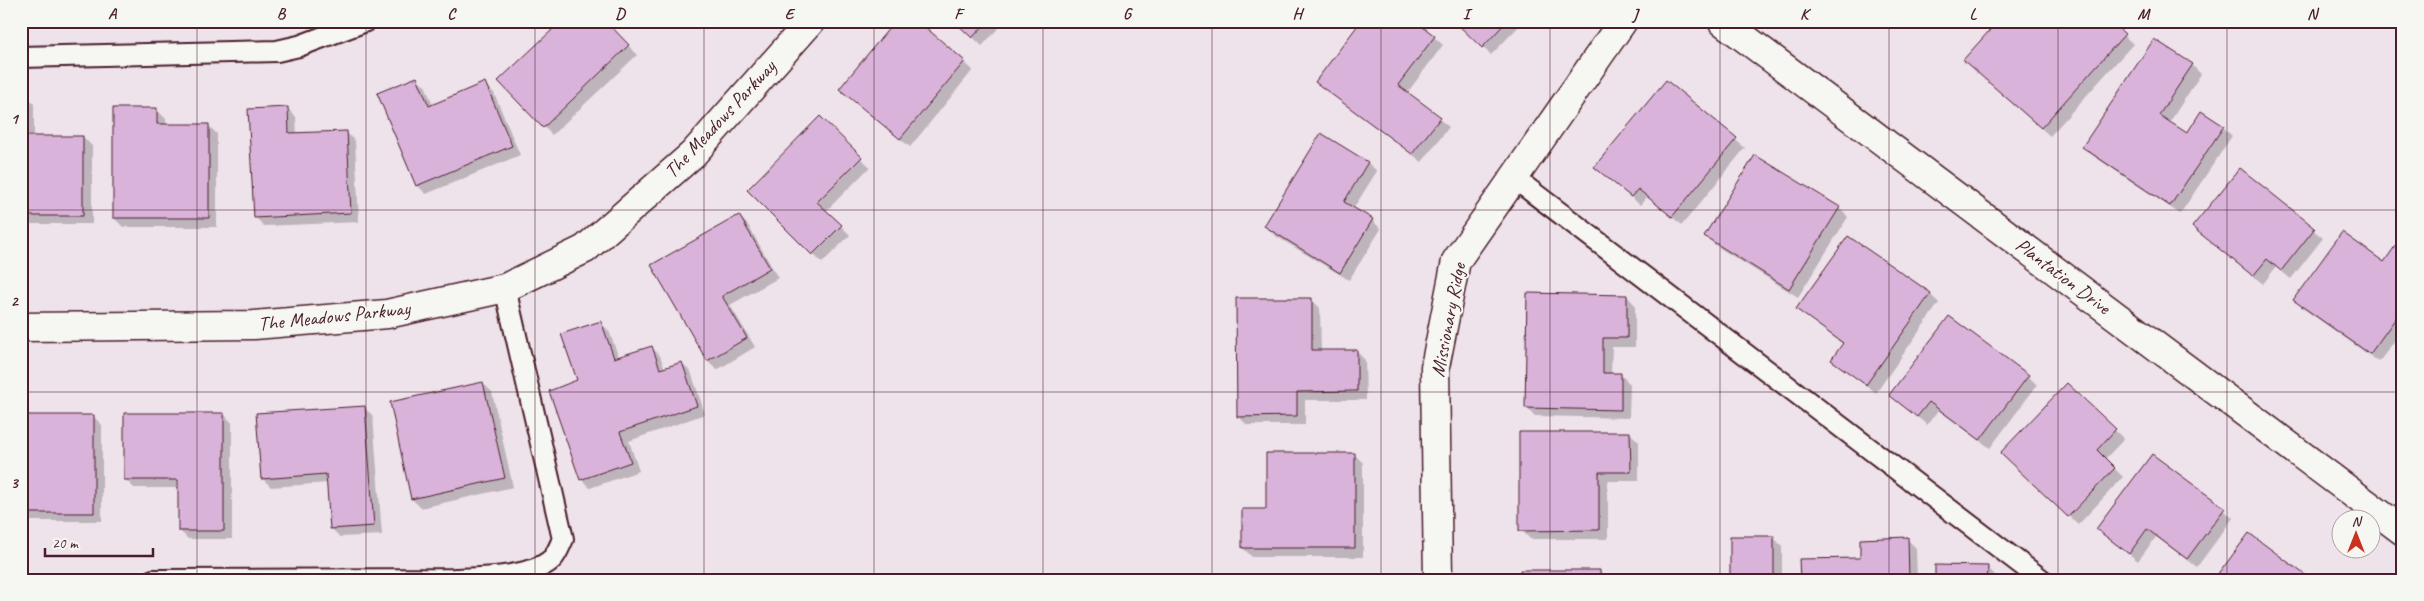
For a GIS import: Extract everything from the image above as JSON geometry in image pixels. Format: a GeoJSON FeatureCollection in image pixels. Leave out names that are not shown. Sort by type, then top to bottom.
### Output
{"type":"FeatureCollection","features":[{"type":"Feature","properties":{"kind":"street","name":"The Meadows Parkway"},"geometry":{"type":"LineString","coordinates":[[21,327],[254,325],[292,322],[387,314],[505,288],[585,249],[693,154],[811,21]]}},
{"type":"Feature","properties":{"kind":"street","name":"Missionary Ridge"},"geometry":{"type":"LineString","coordinates":[[1438,580],[1435,367],[1456,261],[1623,21]]}},
{"type":"Feature","properties":{"kind":"street","name":"Plantation Drive"},"geometry":{"type":"LineString","coordinates":[[1722,21],[2403,532]]}},
{"type":"Feature","properties":{"kind":"lane"},"geometry":{"type":"LineString","coordinates":[[21,57],[276,50],[299,46],[366,21]]}},
{"type":"Feature","properties":{"kind":"lane"},"geometry":{"type":"LineString","coordinates":[[1514,178],[2042,580]]}},
{"type":"Feature","properties":{"kind":"lane"},"geometry":{"type":"LineString","coordinates":[[153,580],[463,579],[528,571],[552,559],[563,539],[505,288]]}},
{"type":"Feature","properties":{"kind":"building"},"geometry":{"type":"Polygon","coordinates":[[[543,21],[606,21],[629,45],[543,128],[498,81],[552,30],[543,21]]]}},
{"type":"Feature","properties":{"kind":"building"},"geometry":{"type":"Polygon","coordinates":[[[895,21],[918,21],[965,61],[900,139],[839,89],[895,21]]]}},
{"type":"Feature","properties":{"kind":"building"},"geometry":{"type":"Polygon","coordinates":[[[954,21],[988,21],[972,38],[954,21]]]}},
{"type":"Feature","properties":{"kind":"building"},"geometry":{"type":"Polygon","coordinates":[[[1361,21],[1415,21],[1435,36],[1398,85],[1441,117],[1412,154],[1315,82],[1361,21]]]}},
{"type":"Feature","properties":{"kind":"building"},"geometry":{"type":"Polygon","coordinates":[[[1454,21],[1507,21],[1482,48],[1454,21]]]}},
{"type":"Feature","properties":{"kind":"building"},"geometry":{"type":"Polygon","coordinates":[[[1998,21],[2110,21],[2125,34],[2041,128],[1963,60],[1998,21]]]}},
{"type":"Feature","properties":{"kind":"building"},"geometry":{"type":"Polygon","coordinates":[[[2154,39],[2193,64],[2159,115],[2187,133],[2201,111],[2224,126],[2170,206],[2082,147],[2154,39]]]}},
{"type":"Feature","properties":{"kind":"building"},"geometry":{"type":"Polygon","coordinates":[[[417,77],[429,106],[485,82],[512,146],[416,186],[377,93],[417,77]]]}},
{"type":"Feature","properties":{"kind":"building"},"geometry":{"type":"Polygon","coordinates":[[[1666,80],[1737,138],[1672,217],[1638,189],[1631,197],[1594,167],[1666,80]]]}},
{"type":"Feature","properties":{"kind":"building"},"geometry":{"type":"Polygon","coordinates":[[[21,94],[26,94],[26,136],[83,136],[83,216],[21,216],[21,94]]]}},
{"type":"Feature","properties":{"kind":"building"},"geometry":{"type":"Polygon","coordinates":[[[288,107],[289,133],[347,131],[351,213],[254,218],[248,109],[288,107]]]}},
{"type":"Feature","properties":{"kind":"building"},"geometry":{"type":"Polygon","coordinates":[[[113,108],[157,108],[157,124],[209,124],[209,218],[113,218],[113,108]]]}},
{"type":"Feature","properties":{"kind":"building"},"geometry":{"type":"Polygon","coordinates":[[[820,116],[862,157],[817,202],[842,225],[812,255],[747,190],[820,116]]]}},
{"type":"Feature","properties":{"kind":"building"},"geometry":{"type":"Polygon","coordinates":[[[1321,133],[1368,162],[1344,202],[1373,219],[1340,273],[1264,226],[1321,133]]]}},
{"type":"Feature","properties":{"kind":"building"},"geometry":{"type":"Polygon","coordinates":[[[1755,155],[1840,207],[1789,289],[1704,236],[1755,155]]]}},
{"type":"Feature","properties":{"kind":"building"},"geometry":{"type":"Polygon","coordinates":[[[2240,168],[2315,228],[2281,271],[2267,259],[2253,276],[2192,227],[2240,168]]]}},
{"type":"Feature","properties":{"kind":"building"},"geometry":{"type":"Polygon","coordinates":[[[739,215],[770,268],[722,296],[747,338],[707,361],[651,265],[739,215]]]}},
{"type":"Feature","properties":{"kind":"building"},"geometry":{"type":"Polygon","coordinates":[[[2342,232],[2384,262],[2403,235],[2403,308],[2370,354],[2293,300],[2342,232]]]}},
{"type":"Feature","properties":{"kind":"building"},"geometry":{"type":"Polygon","coordinates":[[[1848,236],[1931,293],[1866,385],[1831,360],[1843,343],[1796,309],[1848,236]]]}},
{"type":"Feature","properties":{"kind":"building"},"geometry":{"type":"Polygon","coordinates":[[[1527,293],[1627,295],[1627,338],[1603,338],[1603,373],[1621,373],[1621,410],[1525,408],[1527,293]]]}},
{"type":"Feature","properties":{"kind":"building"},"geometry":{"type":"Polygon","coordinates":[[[1236,298],[1312,298],[1312,350],[1357,350],[1357,391],[1297,392],[1297,416],[1237,417],[1236,298]]]}},
{"type":"Feature","properties":{"kind":"building"},"geometry":{"type":"Polygon","coordinates":[[[1949,316],[2029,375],[1980,440],[1929,402],[1917,417],[1889,395],[1949,316]]]}},
{"type":"Feature","properties":{"kind":"building"},"geometry":{"type":"Polygon","coordinates":[[[601,321],[614,358],[652,346],[660,369],[682,362],[697,406],[620,432],[631,462],[580,480],[549,391],[577,380],[561,334],[601,321]]]}},
{"type":"Feature","properties":{"kind":"building"},"geometry":{"type":"Polygon","coordinates":[[[483,382],[505,478],[411,499],[390,402],[483,382]]]}},
{"type":"Feature","properties":{"kind":"building"},"geometry":{"type":"Polygon","coordinates":[[[2067,383],[2116,429],[2097,450],[2115,468],[2068,517],[2000,453],[2067,383]]]}},
{"type":"Feature","properties":{"kind":"building"},"geometry":{"type":"Polygon","coordinates":[[[365,406],[374,526],[330,529],[326,474],[261,479],[256,413],[365,406]]]}},
{"type":"Feature","properties":{"kind":"building"},"geometry":{"type":"Polygon","coordinates":[[[124,413],[224,413],[224,531],[178,531],[178,480],[124,480],[124,413]]]}},
{"type":"Feature","properties":{"kind":"building"},"geometry":{"type":"Polygon","coordinates":[[[21,415],[94,415],[94,513],[21,513],[21,415]]]}},
{"type":"Feature","properties":{"kind":"building"},"geometry":{"type":"Polygon","coordinates":[[[1519,432],[1630,432],[1631,472],[1599,472],[1599,530],[1519,531],[1519,432]]]}},
{"type":"Feature","properties":{"kind":"building"},"geometry":{"type":"Polygon","coordinates":[[[1266,453],[1355,453],[1355,548],[1242,548],[1242,509],[1266,509],[1266,453]]]}},
{"type":"Feature","properties":{"kind":"building"},"geometry":{"type":"Polygon","coordinates":[[[2152,454],[2225,508],[2187,559],[2147,529],[2129,554],[2096,529],[2152,454]]]}},
{"type":"Feature","properties":{"kind":"building"},"geometry":{"type":"Polygon","coordinates":[[[2249,533],[2312,580],[2214,580],[2249,533]]]}},
{"type":"Feature","properties":{"kind":"building"},"geometry":{"type":"Polygon","coordinates":[[[1730,536],[1774,536],[1774,580],[1730,580],[1730,536]]]}},
{"type":"Feature","properties":{"kind":"building"},"geometry":{"type":"Polygon","coordinates":[[[1908,537],[1909,580],[1800,580],[1799,559],[1860,558],[1860,539],[1908,537]]]}},
{"type":"Feature","properties":{"kind":"building"},"geometry":{"type":"Polygon","coordinates":[[[1935,565],[1988,566],[1987,580],[1935,580],[1935,565]]]}},
{"type":"Feature","properties":{"kind":"building"},"geometry":{"type":"Polygon","coordinates":[[[1520,570],[1600,570],[1600,580],[1520,580],[1520,570]]]}}]}
